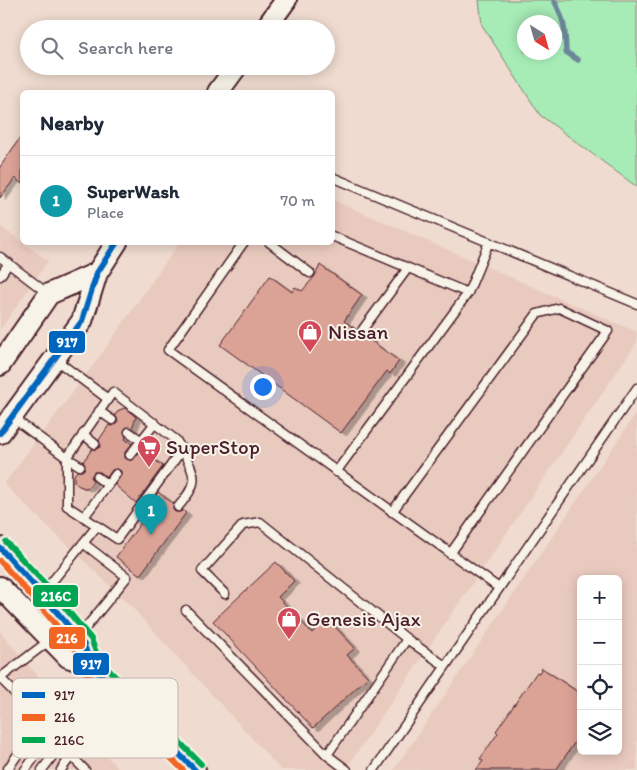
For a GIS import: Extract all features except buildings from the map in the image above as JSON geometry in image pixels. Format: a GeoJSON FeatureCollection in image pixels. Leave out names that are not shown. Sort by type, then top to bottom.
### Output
{"type":"FeatureCollection","features":[{"type":"Feature","properties":{"kind":"main road"},"geometry":{"type":"LineString","coordinates":[[272,20],[286,0]]}},
{"type":"Feature","properties":{"kind":"main road"},"geometry":{"type":"LineString","coordinates":[[219,90],[230,75]]}},
{"type":"Feature","properties":{"kind":"main road"},"geometry":{"type":"LineString","coordinates":[[0,433],[82,320],[98,273],[115,245]]}},
{"type":"Feature","properties":{"kind":"main road"},"geometry":{"type":"LineString","coordinates":[[0,365],[49,294],[98,273]]}},
{"type":"Feature","properties":{"kind":"main road"},"geometry":{"type":"LineString","coordinates":[[0,548],[78,637],[84,645],[91,665],[104,678]]}},
{"type":"Feature","properties":{"kind":"main road"},"geometry":{"type":"LineString","coordinates":[[0,587],[68,657],[91,665]]}},
{"type":"Feature","properties":{"kind":"main road"},"geometry":{"type":"LineString","coordinates":[[178,753],[195,770]]}},
{"type":"Feature","properties":{"kind":"lane"},"geometry":{"type":"LineString","coordinates":[[335,178],[637,304]]}},
{"type":"Feature","properties":{"kind":"lane"},"geometry":{"type":"LineString","coordinates":[[335,237],[468,293]]}},
{"type":"Feature","properties":{"kind":"lane"},"geometry":{"type":"LineString","coordinates":[[336,472],[468,293],[489,242]]}},
{"type":"Feature","properties":{"kind":"lane"},"geometry":{"type":"LineString","coordinates":[[242,245],[168,350],[499,588]]}},
{"type":"Feature","properties":{"kind":"lane"},"geometry":{"type":"LineString","coordinates":[[273,245],[310,273]]}},
{"type":"Feature","properties":{"kind":"lane"},"geometry":{"type":"LineString","coordinates":[[0,257],[49,294]]}},
{"type":"Feature","properties":{"kind":"lane"},"geometry":{"type":"LineString","coordinates":[[0,276],[9,264]]}},
{"type":"Feature","properties":{"kind":"lane"},"geometry":{"type":"LineString","coordinates":[[363,329],[408,268]]}},
{"type":"Feature","properties":{"kind":"lane"},"geometry":{"type":"LineString","coordinates":[[392,512],[537,314],[559,308],[608,331],[450,554]]}},
{"type":"Feature","properties":{"kind":"lane"},"geometry":{"type":"LineString","coordinates":[[54,358],[108,399]]}},
{"type":"Feature","properties":{"kind":"lane"},"geometry":{"type":"LineString","coordinates":[[374,770],[637,388]]}},
{"type":"Feature","properties":{"kind":"lane"},"geometry":{"type":"LineString","coordinates":[[178,507],[191,492],[193,484],[193,471],[182,450],[176,440],[113,392],[67,458],[67,506],[117,539],[182,450]]}},
{"type":"Feature","properties":{"kind":"lane"},"geometry":{"type":"LineString","coordinates":[[99,411],[112,420]]}},
{"type":"Feature","properties":{"kind":"lane"},"geometry":{"type":"LineString","coordinates":[[12,417],[80,466]]}},
{"type":"Feature","properties":{"kind":"lane"},"geometry":{"type":"LineString","coordinates":[[130,455],[155,423]]}},
{"type":"Feature","properties":{"kind":"lane"},"geometry":{"type":"LineString","coordinates":[[129,432],[142,441]]}},
{"type":"Feature","properties":{"kind":"lane"},"geometry":{"type":"LineString","coordinates":[[83,434],[95,444]]}},
{"type":"Feature","properties":{"kind":"lane"},"geometry":{"type":"LineString","coordinates":[[84,517],[116,474]]}},
{"type":"Feature","properties":{"kind":"lane"},"geometry":{"type":"LineString","coordinates":[[97,477],[108,485]]}},
{"type":"Feature","properties":{"kind":"lane"},"geometry":{"type":"LineString","coordinates":[[225,594],[202,571],[244,525],[260,522],[407,639],[445,666]]}},
{"type":"Feature","properties":{"kind":"lane"},"geometry":{"type":"LineString","coordinates":[[42,594],[97,526]]}},
{"type":"Feature","properties":{"kind":"lane"},"geometry":{"type":"LineString","coordinates":[[83,543],[127,577]]}},
{"type":"Feature","properties":{"kind":"lane"},"geometry":{"type":"LineString","coordinates":[[78,637],[132,569]]}},
{"type":"Feature","properties":{"kind":"lane"},"geometry":{"type":"LineString","coordinates":[[186,610],[327,755],[346,770]]}},
{"type":"Feature","properties":{"kind":"lane"},"geometry":{"type":"LineString","coordinates":[[12,689],[0,678],[51,639]]}},
{"type":"Feature","properties":{"kind":"lane"},"geometry":{"type":"LineString","coordinates":[[327,755],[407,639]]}},
{"type":"Feature","properties":{"kind":"lane"},"geometry":{"type":"LineString","coordinates":[[7,770],[15,758]]}},
{"type":"Feature","properties":{"kind":"lane"},"geometry":{"type":"LineString","coordinates":[[25,770],[34,758]]}},
{"type":"Feature","properties":{"kind":"lane"},"geometry":{"type":"LineString","coordinates":[[42,770],[51,758]]}},
{"type":"Feature","properties":{"kind":"lane"},"geometry":{"type":"LineString","coordinates":[[61,770],[70,758]]}},
{"type":"Feature","properties":{"kind":"lane"},"geometry":{"type":"LineString","coordinates":[[73,758],[84,770]]}},
{"type":"Feature","properties":{"kind":"shaded area"},"geometry":{"type":"Polygon","coordinates":[[[335,201],[637,332],[637,342],[345,770],[281,770],[130,605],[4,484],[100,356],[178,245],[335,245],[335,201]]]}},
{"type":"Feature","properties":{"kind":"shaded area"},"geometry":{"type":"Polygon","coordinates":[[[0,226],[20,241],[20,245],[26,245],[48,261],[0,330],[0,226]]]}},
{"type":"Feature","properties":{"kind":"shaded area"},"geometry":{"type":"Polygon","coordinates":[[[637,412],[637,770],[394,770],[637,412]]]}},
{"type":"Feature","properties":{"kind":"shaded area"},"geometry":{"type":"Polygon","coordinates":[[[0,632],[40,678],[12,678],[12,758],[109,758],[119,770],[0,770],[0,632]]]}},
{"type":"Feature","properties":{"kind":"green space"},"geometry":{"type":"Polygon","coordinates":[[[479,0],[637,0],[637,187],[540,115],[482,25],[479,0]]]}},
{"type":"Feature","properties":{"kind":"waterway"},"geometry":{"type":"LineString","coordinates":[[554,0],[564,25],[566,52],[578,60]]}},
{"type":"Feature","properties":{"kind":"transit line","name":"917"},"geometry":{"type":"LineString","coordinates":[[0,433],[82,321],[97,273],[115,245]]}},
{"type":"Feature","properties":{"kind":"transit line","name":"216C"},"geometry":{"type":"LineString","coordinates":[[6,542],[49,588],[91,639],[99,660],[117,678]]}},
{"type":"Feature","properties":{"kind":"transit line","name":"917"},"geometry":{"type":"LineString","coordinates":[[0,548],[42,594],[84,645],[91,665],[104,678]]}},
{"type":"Feature","properties":{"kind":"transit line","name":"216"},"geometry":{"type":"LineString","coordinates":[[0,561],[76,649],[84,671],[91,678]]}},
{"type":"Feature","properties":{"kind":"transit line","name":"216C"},"geometry":{"type":"LineString","coordinates":[[178,741],[201,764]]}},
{"type":"Feature","properties":{"kind":"transit line","name":"917"},"geometry":{"type":"LineString","coordinates":[[178,753],[195,770]]}},
{"type":"Feature","properties":{"kind":"transit line","name":"216"},"geometry":{"type":"LineString","coordinates":[[171,758],[183,770]]}},
{"type":"Feature","properties":{"kind":"place","name":"Nissan"},"geometry":{"type":"Point","coordinates":[310,353]}},
{"type":"Feature","properties":{"kind":"place","name":"SuperStop"},"geometry":{"type":"Point","coordinates":[149,468]}},
{"type":"Feature","properties":{"kind":"place","name":"SuperWash"},"geometry":{"type":"Point","coordinates":[151,535]}},
{"type":"Feature","properties":{"kind":"place","name":"Genesis Ajax"},"geometry":{"type":"Point","coordinates":[289,640]}}]}
